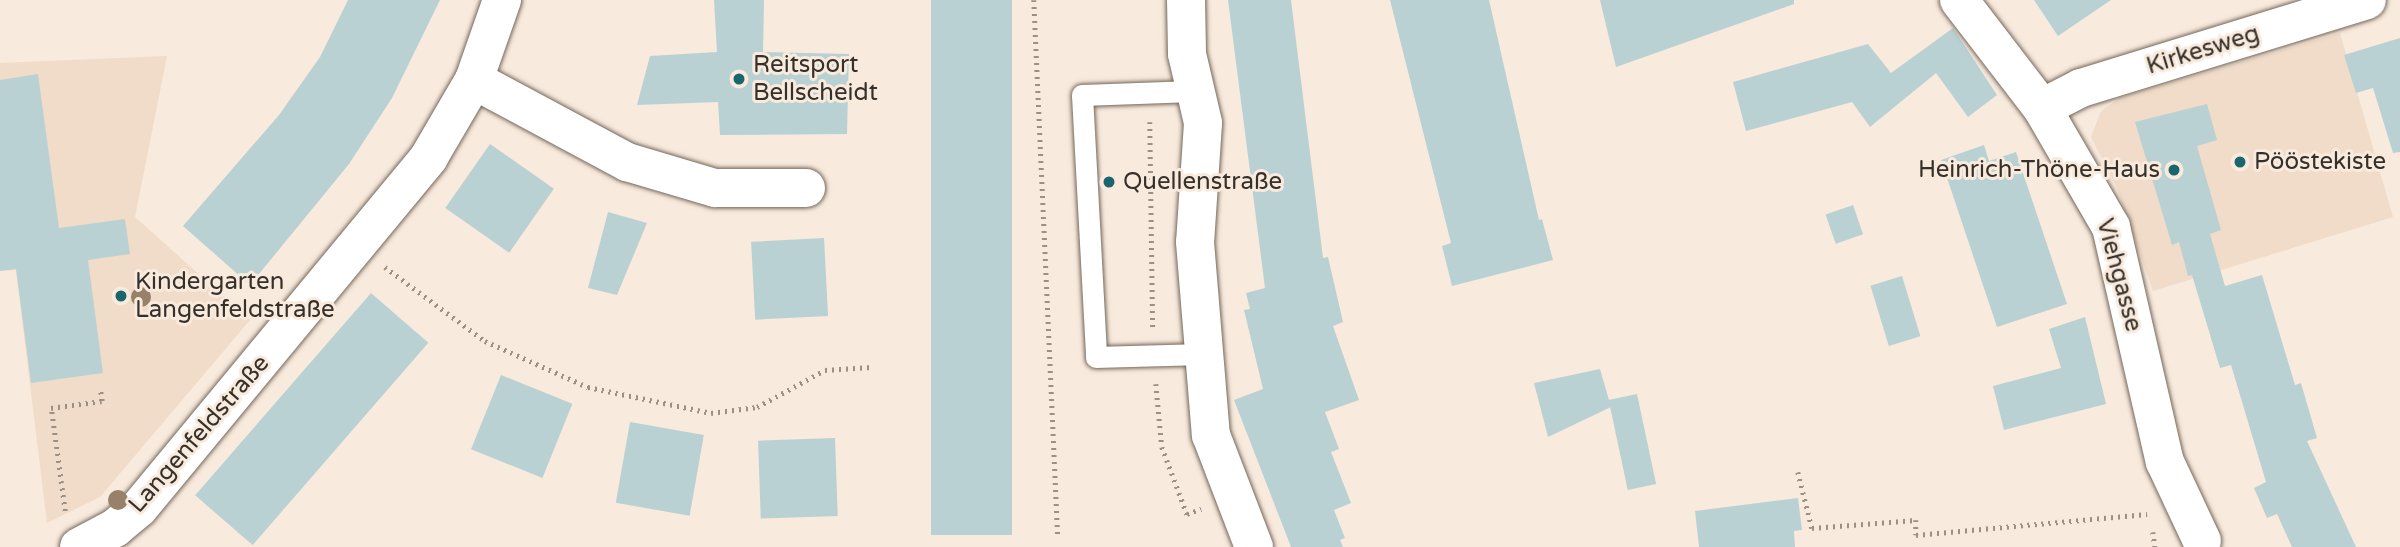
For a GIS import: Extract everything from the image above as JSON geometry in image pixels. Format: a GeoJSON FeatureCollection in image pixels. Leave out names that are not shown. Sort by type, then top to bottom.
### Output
{"type":"FeatureCollection","features":[{"type":"Feature","properties":{"kind":"street","name":"Langenfeldstraße"},"geometry":{"type":"LineString","coordinates":[[72,533],[115,528],[139,508],[429,157],[474,80],[502,0]]}},
{"type":"Feature","properties":{"kind":"street"},"geometry":{"type":"LineString","coordinates":[[1186,0],[1193,92],[1203,123],[1195,242],[1202,354],[1211,435],[1254,547]]}},
{"type":"Feature","properties":{"kind":"street","name":"Viehgasse"},"geometry":{"type":"LineString","coordinates":[[1959,0],[2042,108],[2111,227],[2165,462],[2202,541]]}},
{"type":"Feature","properties":{"kind":"street","name":"Kirkesweg"},"geometry":{"type":"LineString","coordinates":[[2042,108],[2081,88],[2367,0]]}},
{"type":"Feature","properties":{"kind":"street"},"geometry":{"type":"LineString","coordinates":[[474,80],[627,162],[715,188],[806,188]]}},
{"type":"Feature","properties":{"kind":"lane"},"geometry":{"type":"LineString","coordinates":[[1193,92],[1082,95],[1096,357],[1202,354]]}},
{"type":"Feature","properties":{"kind":"path"},"geometry":{"type":"LineString","coordinates":[[1034,0],[1058,538]]}},
{"type":"Feature","properties":{"kind":"path"},"geometry":{"type":"LineString","coordinates":[[1150,93],[1153,355],[1162,447],[1187,514]]}},
{"type":"Feature","properties":{"kind":"path"},"geometry":{"type":"LineString","coordinates":[[359,242],[394,276],[485,341],[589,387],[711,413],[757,407],[825,370],[871,367]]}},
{"type":"Feature","properties":{"kind":"path"},"geometry":{"type":"LineString","coordinates":[[72,533],[51,408],[102,401],[100,388]]}},
{"type":"Feature","properties":{"kind":"path"},"geometry":{"type":"LineString","coordinates":[[1798,472],[1812,528],[1916,520],[1916,536],[2152,513],[2185,503]]}},
{"type":"Feature","properties":{"kind":"shaded area","name":"Pööstekiste"},"geometry":{"type":"Polygon","coordinates":[[[2340,33],[2393,217],[2153,291],[2117,188],[2091,137],[2101,111],[2120,98],[2340,33]]]}},
{"type":"Feature","properties":{"kind":"shaded area","name":"Kindergarten Langenfeldstraße"},"geometry":{"type":"Polygon","coordinates":[[[167,56],[135,217],[250,320],[100,497],[47,523],[16,270],[0,271],[0,63],[167,56]]]}},
{"type":"Feature","properties":{"kind":"building"},"geometry":{"type":"Polygon","coordinates":[[[348,0],[440,0],[392,98],[349,164],[250,285],[183,226],[279,115],[320,57],[348,0]]]}},
{"type":"Feature","properties":{"kind":"building","name":"Reitsport Bellscheidt"},"geometry":{"type":"Polygon","coordinates":[[[714,0],[764,0],[763,52],[849,54],[847,134],[720,135],[718,102],[637,105],[650,56],[717,52],[714,0]]]}},
{"type":"Feature","properties":{"kind":"building"},"geometry":{"type":"Polygon","coordinates":[[[931,0],[1012,0],[1012,535],[931,535],[931,0]]]}},
{"type":"Feature","properties":{"kind":"building"},"geometry":{"type":"Polygon","coordinates":[[[1228,0],[1291,0],[1323,258],[1328,257],[1343,322],[1333,326],[1359,400],[1325,412],[1339,449],[1331,452],[1351,503],[1334,510],[1345,538],[1340,540],[1343,547],[1291,547],[1234,400],[1263,389],[1244,310],[1250,309],[1246,293],[1265,288],[1228,0]]]}},
{"type":"Feature","properties":{"kind":"building"},"geometry":{"type":"Polygon","coordinates":[[[1390,0],[1489,0],[1539,220],[1542,219],[1553,260],[1452,286],[1442,246],[1451,243],[1390,0]]]}},
{"type":"Feature","properties":{"kind":"building"},"geometry":{"type":"Polygon","coordinates":[[[1600,0],[1794,0],[1794,4],[1616,67],[1600,0]]]}},
{"type":"Feature","properties":{"kind":"building"},"geometry":{"type":"Polygon","coordinates":[[[2034,0],[2111,0],[2058,36],[2034,0]]]}},
{"type":"Feature","properties":{"kind":"building"},"geometry":{"type":"Polygon","coordinates":[[[1953,28],[1997,95],[1968,117],[1936,73],[1870,127],[1852,102],[1746,131],[1733,82],[1868,44],[1891,73],[1953,28]]]}},
{"type":"Feature","properties":{"kind":"building"},"geometry":{"type":"Polygon","coordinates":[[[2400,38],[2400,152],[2393,153],[2373,88],[2356,93],[2344,55],[2400,38]]]}},
{"type":"Feature","properties":{"kind":"building"},"geometry":{"type":"Polygon","coordinates":[[[38,74],[59,228],[125,219],[130,254],[88,260],[103,373],[31,383],[16,269],[0,271],[0,80],[38,74]]]}},
{"type":"Feature","properties":{"kind":"building"},"geometry":{"type":"Polygon","coordinates":[[[2207,104],[2217,140],[2197,146],[2221,230],[2210,234],[2225,286],[2262,275],[2295,385],[2301,383],[2317,438],[2307,441],[2356,547],[2292,547],[2277,514],[2267,518],[2254,488],[2266,482],[2231,365],[2220,368],[2192,275],[2188,276],[2179,242],[2172,245],[2135,122],[2207,104]]]}},
{"type":"Feature","properties":{"kind":"building"},"geometry":{"type":"Polygon","coordinates":[[[490,144],[554,189],[509,253],[445,208],[490,144]]]}},
{"type":"Feature","properties":{"kind":"building"},"geometry":{"type":"Polygon","coordinates":[[[1984,145],[1989,161],[2016,152],[2067,304],[1997,327],[1941,160],[1984,145]]]}},
{"type":"Feature","properties":{"kind":"building"},"geometry":{"type":"Polygon","coordinates":[[[1853,205],[1863,234],[1836,244],[1826,214],[1853,205]]]}},
{"type":"Feature","properties":{"kind":"building"},"geometry":{"type":"Polygon","coordinates":[[[608,212],[647,223],[617,295],[588,288],[608,212]]]}},
{"type":"Feature","properties":{"kind":"building"},"geometry":{"type":"Polygon","coordinates":[[[824,238],[828,316],[755,320],[751,242],[824,238]]]}},
{"type":"Feature","properties":{"kind":"building"},"geometry":{"type":"Polygon","coordinates":[[[1902,276],[1920,336],[1889,346],[1870,286],[1902,276]]]}},
{"type":"Feature","properties":{"kind":"building"},"geometry":{"type":"Polygon","coordinates":[[[371,293],[428,343],[253,545],[195,495],[371,293]]]}},
{"type":"Feature","properties":{"kind":"building"},"geometry":{"type":"Polygon","coordinates":[[[2085,317],[2106,404],[2004,430],[1993,386],[2061,368],[2049,329],[2085,317]]]}},
{"type":"Feature","properties":{"kind":"building"},"geometry":{"type":"Polygon","coordinates":[[[1600,369],[1611,407],[1548,437],[1534,383],[1600,369]]]}},
{"type":"Feature","properties":{"kind":"building"},"geometry":{"type":"Polygon","coordinates":[[[501,375],[572,404],[542,478],[471,449],[501,375]]]}},
{"type":"Feature","properties":{"kind":"building"},"geometry":{"type":"Polygon","coordinates":[[[1637,394],[1656,484],[1628,490],[1609,400],[1637,394]]]}},
{"type":"Feature","properties":{"kind":"building"},"geometry":{"type":"Polygon","coordinates":[[[630,422],[704,435],[690,516],[616,503],[630,422]]]}},
{"type":"Feature","properties":{"kind":"building"},"geometry":{"type":"Polygon","coordinates":[[[835,438],[838,516],[761,519],[758,441],[835,438]]]}},
{"type":"Feature","properties":{"kind":"building"},"geometry":{"type":"Polygon","coordinates":[[[1798,498],[1802,530],[1794,531],[1795,547],[1699,547],[1695,511],[1798,498]]]}},
{"type":"Feature","properties":{"kind":"place","name":"Reitsport Bellscheidt"},"geometry":{"type":"Point","coordinates":[739,79]}},
{"type":"Feature","properties":{"kind":"place","name":"Pööstekiste"},"geometry":{"type":"Point","coordinates":[2240,162]}},
{"type":"Feature","properties":{"kind":"place","name":"Heinrich-Thöne-Haus"},"geometry":{"type":"Point","coordinates":[2174,170]}},
{"type":"Feature","properties":{"kind":"place","name":"Quellenstraße"},"geometry":{"type":"Point","coordinates":[1109,182]}},
{"type":"Feature","properties":{"kind":"place","name":"Kindergarten Langenfeldstraße"},"geometry":{"type":"Point","coordinates":[121,296]}}]}
